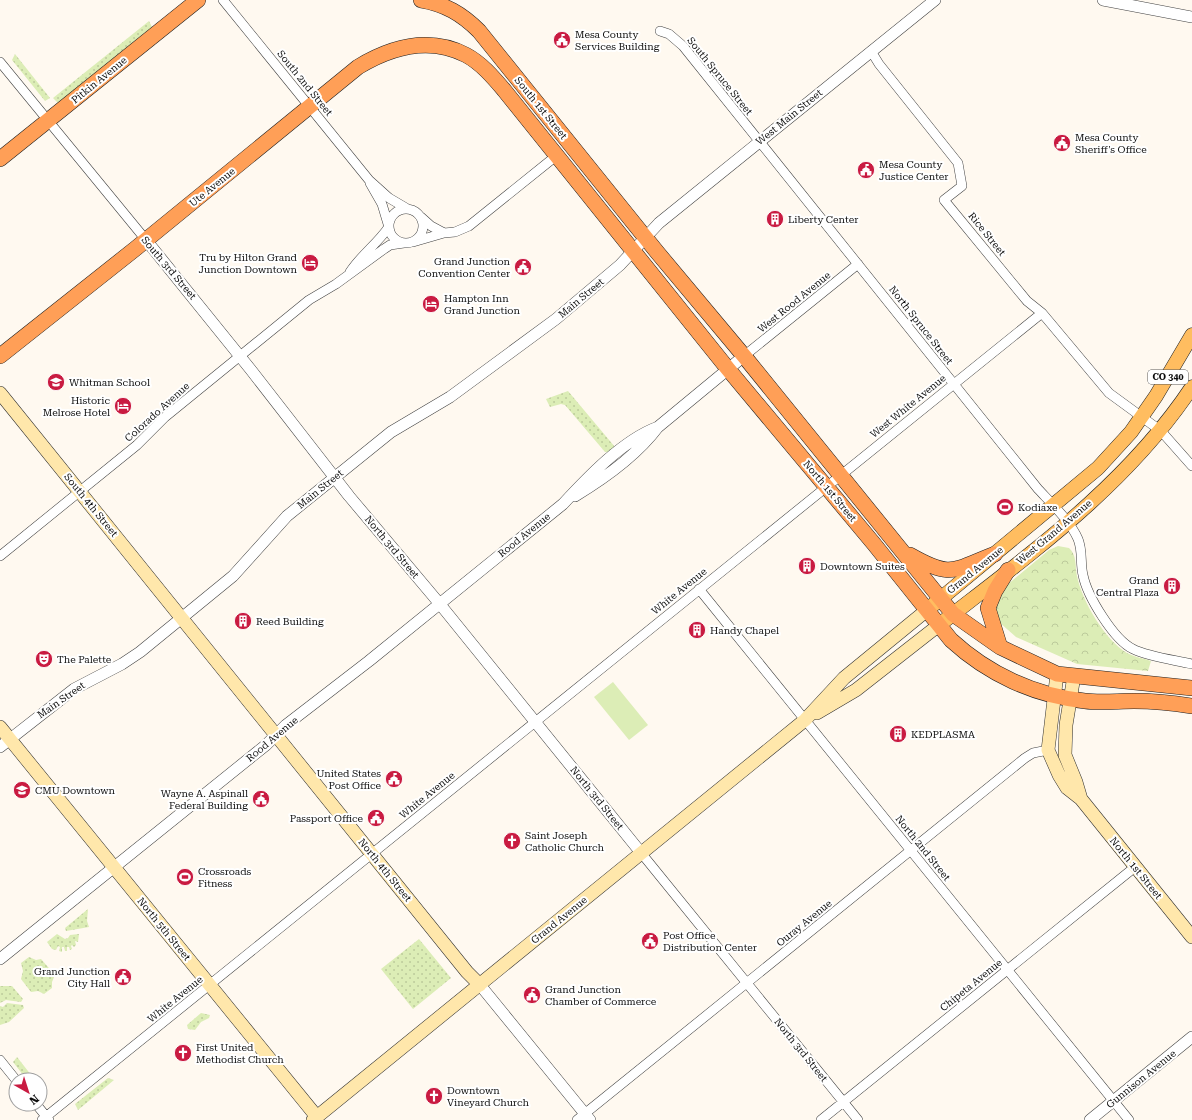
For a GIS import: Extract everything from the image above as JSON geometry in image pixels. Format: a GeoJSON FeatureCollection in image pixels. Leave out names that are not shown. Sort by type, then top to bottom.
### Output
{"type":"FeatureCollection","features":[{"type":"Feature","properties":{"kind":"highway","name":"Pitkin Avenue"},"geometry":{"type":"LineString","coordinates":[[0,159],[198,0]]}},
{"type":"Feature","properties":{"kind":"highway","name":"South 1st Street"},"geometry":{"type":"LineString","coordinates":[[421,0],[446,6],[458,13],[479,31],[645,237]]}},
{"type":"Feature","properties":{"kind":"highway","name":"Ute Avenue"},"geometry":{"type":"LineString","coordinates":[[0,356],[146,240],[358,67],[377,55],[415,45],[435,46]]}},
{"type":"Feature","properties":{"kind":"highway","name":"South 1st Street"},"geometry":{"type":"LineString","coordinates":[[435,46],[466,55],[488,72],[633,251]]}},
{"type":"Feature","properties":{"kind":"highway","name":"North 1st Street"},"geometry":{"type":"LineString","coordinates":[[645,237],[744,356],[953,614],[1000,647],[1057,674],[1074,676]]}},
{"type":"Feature","properties":{"kind":"highway","name":"North 1st Street"},"geometry":{"type":"LineString","coordinates":[[633,251],[951,640],[963,651],[996,673],[1024,686],[1054,695],[1071,698]]}},
{"type":"Feature","properties":{"kind":"highway"},"geometry":{"type":"LineString","coordinates":[[902,551],[930,567],[947,571],[959,569],[995,554]]}},
{"type":"Feature","properties":{"kind":"highway"},"geometry":{"type":"LineString","coordinates":[[1000,647],[988,608],[995,591],[1008,570]]}},
{"type":"Feature","properties":{"kind":"highway"},"geometry":{"type":"LineString","coordinates":[[1074,676],[1192,688]]}},
{"type":"Feature","properties":{"kind":"highway"},"geometry":{"type":"LineString","coordinates":[[1071,698],[1084,701],[1167,702],[1192,706]]}},
{"type":"Feature","properties":{"kind":"main road","name":"CO 340"},"geometry":{"type":"LineString","coordinates":[[1142,417],[1192,336]]}},
{"type":"Feature","properties":{"kind":"main road","name":"CO 340"},"geometry":{"type":"LineString","coordinates":[[1161,431],[1192,387]]}},
{"type":"Feature","properties":{"kind":"main road","name":"South 4th Street"},"geometry":{"type":"LineString","coordinates":[[0,393],[182,618]]}},
{"type":"Feature","properties":{"kind":"main road","name":"Grand Avenue"},"geometry":{"type":"LineString","coordinates":[[316,1119],[805,720],[844,678],[1098,468],[1131,432],[1142,417]]}},
{"type":"Feature","properties":{"kind":"main road","name":"West Grand Avenue"},"geometry":{"type":"LineString","coordinates":[[939,625],[1067,522],[1114,482],[1161,431]]}},
{"type":"Feature","properties":{"kind":"main road","name":"North 4th Street"},"geometry":{"type":"LineString","coordinates":[[182,618],[466,972],[480,985]]}},
{"type":"Feature","properties":{"kind":"main road","name":"Grand Avenue"},"geometry":{"type":"LineString","coordinates":[[805,720],[856,690],[939,625]]}},
{"type":"Feature","properties":{"kind":"main road","name":"North 1st Street"},"geometry":{"type":"LineString","coordinates":[[1057,674],[1048,750],[1059,775],[1068,788],[1081,799],[1192,937]]}},
{"type":"Feature","properties":{"kind":"main road","name":"North 1st Street"},"geometry":{"type":"LineString","coordinates":[[1074,676],[1065,740],[1065,755],[1081,799]]}},
{"type":"Feature","properties":{"kind":"main road","name":"North 5th Street"},"geometry":{"type":"LineString","coordinates":[[0,727],[5,743],[114,867],[316,1119]]}},
{"type":"Feature","properties":{"kind":"street","name":"South 2nd Street"},"geometry":{"type":"LineString","coordinates":[[223,0],[369,180],[389,198],[406,208]]}},
{"type":"Feature","properties":{"kind":"street","name":"West Main Street"},"geometry":{"type":"LineString","coordinates":[[645,237],[658,223],[935,0]]}},
{"type":"Feature","properties":{"kind":"street"},"geometry":{"type":"LineString","coordinates":[[1103,0],[1192,17]]}},
{"type":"Feature","properties":{"kind":"street","name":"South Spruce Street"},"geometry":{"type":"LineString","coordinates":[[660,31],[669,34],[683,46],[759,141]]}},
{"type":"Feature","properties":{"kind":"street","name":"Rice Street"},"geometry":{"type":"LineString","coordinates":[[871,51],[879,64],[958,162],[962,186],[944,200],[1027,301],[1042,313],[1109,392],[1161,431],[1192,466]]}},
{"type":"Feature","properties":{"kind":"street","name":"South 3rd Street"},"geometry":{"type":"LineString","coordinates":[[0,62],[240,356],[334,477]]}},
{"type":"Feature","properties":{"kind":"street","name":"North Spruce Street"},"geometry":{"type":"LineString","coordinates":[[759,141],[1067,522],[1078,538],[1081,548],[1085,584],[1099,613],[1124,644],[1137,651],[1192,664]]}},
{"type":"Feature","properties":{"kind":"street","name":"Colorado Avenue"},"geometry":{"type":"LineString","coordinates":[[0,556],[137,445],[165,417],[309,300],[336,284],[390,245],[409,243],[444,233],[460,231],[473,223],[556,156]]}},
{"type":"Feature","properties":{"kind":"street","name":"South 2nd Street"},"geometry":{"type":"LineString","coordinates":[[369,180],[382,204],[388,227]]}},
{"type":"Feature","properties":{"kind":"street"},"geometry":{"type":"LineString","coordinates":[[421,217],[423,230],[419,237],[409,243],[394,239],[388,227],[390,218],[394,213],[406,208],[416,211],[431,226],[444,233]]}},
{"type":"Feature","properties":{"kind":"street","name":"Colorado Avenue"},"geometry":{"type":"LineString","coordinates":[[350,273],[357,261],[378,242],[388,227]]}},
{"type":"Feature","properties":{"kind":"street","name":"Main Street"},"geometry":{"type":"LineString","coordinates":[[5,743],[74,689],[122,664],[182,618],[243,566],[272,531],[287,516],[334,477],[391,432],[445,400],[534,336],[620,265],[645,237]]}},
{"type":"Feature","properties":{"kind":"street","name":"West Rood Avenue"},"geometry":{"type":"LineString","coordinates":[[744,356],[858,264]]}},
{"type":"Feature","properties":{"kind":"street","name":"West White Avenue"},"geometry":{"type":"LineString","coordinates":[[826,487],[1042,313]]}},
{"type":"Feature","properties":{"kind":"street","name":"Rood Avenue"},"geometry":{"type":"LineString","coordinates":[[0,959],[266,745],[286,725],[374,658],[439,603],[562,504],[585,480],[641,434],[658,427],[744,356]]}},
{"type":"Feature","properties":{"kind":"street","name":"North 3rd Street"},"geometry":{"type":"LineString","coordinates":[[334,477],[439,603],[858,1120]]}},
{"type":"Feature","properties":{"kind":"street","name":"White Avenue"},"geometry":{"type":"LineString","coordinates":[[46,1119],[826,487]]}},
{"type":"Feature","properties":{"kind":"street","name":"North 2nd Street"},"geometry":{"type":"LineString","coordinates":[[699,589],[1129,1120]]}},
{"type":"Feature","properties":{"kind":"street","name":"Ouray Avenue"},"geometry":{"type":"LineString","coordinates":[[584,1118],[747,983],[1025,758],[1033,753],[1048,750]]}},
{"type":"Feature","properties":{"kind":"street","name":"Chipeta Avenue"},"geometry":{"type":"LineString","coordinates":[[821,1120],[1135,866]]}},
{"type":"Feature","properties":{"kind":"street","name":"North 4th Street"},"geometry":{"type":"LineString","coordinates":[[480,985],[584,1118]]}},
{"type":"Feature","properties":{"kind":"street","name":"Gunnison Avenue"},"geometry":{"type":"LineString","coordinates":[[1090,1120],[1192,1037]]}},
{"type":"Feature","properties":{"kind":"street"},"geometry":{"type":"LineString","coordinates":[[0,1060],[10,1072]]}},
{"type":"Feature","properties":{"kind":"green space"},"geometry":{"type":"Polygon","coordinates":[[[149,21],[152,27],[58,103],[53,98],[149,21]]]}},
{"type":"Feature","properties":{"kind":"green space"},"geometry":{"type":"Polygon","coordinates":[[[15,54],[50,98],[45,101],[12,60],[15,54]]]}},
{"type":"Feature","properties":{"kind":"green space"},"geometry":{"type":"Polygon","coordinates":[[[568,391],[615,447],[608,452],[605,452],[565,405],[561,404],[550,407],[546,399],[568,391]]]}},
{"type":"Feature","properties":{"kind":"green space"},"geometry":{"type":"Polygon","coordinates":[[[1058,546],[1069,548],[1072,551],[1077,576],[1084,597],[1103,630],[1119,647],[1127,653],[1151,661],[1148,671],[1077,664],[1016,637],[999,622],[995,610],[1000,594],[1007,585],[1049,550],[1058,546]]]}},
{"type":"Feature","properties":{"kind":"green space"},"geometry":{"type":"Polygon","coordinates":[[[613,682],[648,725],[629,740],[594,697],[613,682]]]}},
{"type":"Feature","properties":{"kind":"green space"},"geometry":{"type":"Polygon","coordinates":[[[88,909],[87,921],[89,927],[66,931],[65,928],[88,909]]]}},
{"type":"Feature","properties":{"kind":"green space"},"geometry":{"type":"Polygon","coordinates":[[[57,934],[65,939],[70,935],[79,934],[78,942],[75,941],[76,945],[74,947],[72,945],[72,949],[70,950],[69,947],[67,947],[67,951],[65,951],[64,947],[62,947],[62,952],[59,951],[60,947],[58,946],[56,950],[52,949],[47,942],[57,934]]]}},
{"type":"Feature","properties":{"kind":"green space"},"geometry":{"type":"Polygon","coordinates":[[[419,939],[451,978],[413,1009],[381,969],[419,939]]]}},
{"type":"Feature","properties":{"kind":"green space"},"geometry":{"type":"Polygon","coordinates":[[[29,957],[36,960],[41,959],[55,975],[52,982],[52,988],[44,994],[38,991],[31,992],[21,979],[23,971],[21,963],[29,957]]]}},
{"type":"Feature","properties":{"kind":"green space"},"geometry":{"type":"Polygon","coordinates":[[[0,986],[12,986],[23,999],[21,1002],[6,1000],[0,1003],[0,986]]]}},
{"type":"Feature","properties":{"kind":"green space"},"geometry":{"type":"Polygon","coordinates":[[[7,1003],[23,1005],[24,1008],[9,1022],[0,1025],[0,1006],[3,1007],[7,1003]]]}},
{"type":"Feature","properties":{"kind":"green space"},"geometry":{"type":"Polygon","coordinates":[[[201,1013],[210,1015],[209,1018],[201,1022],[195,1030],[188,1029],[187,1025],[201,1013]]]}},
{"type":"Feature","properties":{"kind":"green space"},"geometry":{"type":"Polygon","coordinates":[[[17,1057],[29,1072],[21,1072],[13,1062],[17,1057]]]}},
{"type":"Feature","properties":{"kind":"green space"},"geometry":{"type":"Polygon","coordinates":[[[108,1078],[114,1080],[78,1110],[75,1104],[108,1078]]]}},
{"type":"Feature","properties":{"kind":"place","name":"Mesa County Services Building"},"geometry":{"type":"Point","coordinates":[562,40]}},
{"type":"Feature","properties":{"kind":"place","name":"Mesa County Sheriff's Office"},"geometry":{"type":"Point","coordinates":[1062,143]}},
{"type":"Feature","properties":{"kind":"place","name":"Mesa County Justice Center"},"geometry":{"type":"Point","coordinates":[866,170]}},
{"type":"Feature","properties":{"kind":"place","name":"Liberty Center"},"geometry":{"type":"Point","coordinates":[775,219]}},
{"type":"Feature","properties":{"kind":"place","name":"Tru by Hilton Grand Junction Downtown"},"geometry":{"type":"Point","coordinates":[310,263]}},
{"type":"Feature","properties":{"kind":"place","name":"Grand Junction Convention Center"},"geometry":{"type":"Point","coordinates":[523,267]}},
{"type":"Feature","properties":{"kind":"place","name":"Hampton Inn Grand Junction"},"geometry":{"type":"Point","coordinates":[431,304]}},
{"type":"Feature","properties":{"kind":"place","name":"Whitman School"},"geometry":{"type":"Point","coordinates":[56,382]}},
{"type":"Feature","properties":{"kind":"place","name":"Historic Melrose Hotel"},"geometry":{"type":"Point","coordinates":[123,406]}},
{"type":"Feature","properties":{"kind":"place","name":"Kodiaxe"},"geometry":{"type":"Point","coordinates":[1005,507]}},
{"type":"Feature","properties":{"kind":"place","name":"Downtown Suites"},"geometry":{"type":"Point","coordinates":[807,566]}},
{"type":"Feature","properties":{"kind":"place","name":"Grand Central Plaza"},"geometry":{"type":"Point","coordinates":[1172,586]}},
{"type":"Feature","properties":{"kind":"place","name":"Reed Building"},"geometry":{"type":"Point","coordinates":[243,621]}},
{"type":"Feature","properties":{"kind":"place","name":"Handy Chapel"},"geometry":{"type":"Point","coordinates":[697,630]}},
{"type":"Feature","properties":{"kind":"place","name":"The Palette"},"geometry":{"type":"Point","coordinates":[44,659]}},
{"type":"Feature","properties":{"kind":"place","name":"KEDPLASMA"},"geometry":{"type":"Point","coordinates":[898,734]}},
{"type":"Feature","properties":{"kind":"place","name":"United States Post Office"},"geometry":{"type":"Point","coordinates":[394,779]}},
{"type":"Feature","properties":{"kind":"place","name":"CMU Downtown"},"geometry":{"type":"Point","coordinates":[22,790]}},
{"type":"Feature","properties":{"kind":"place","name":"Wayne A. Aspinall Federal Building"},"geometry":{"type":"Point","coordinates":[261,799]}},
{"type":"Feature","properties":{"kind":"place","name":"Passport Office"},"geometry":{"type":"Point","coordinates":[376,818]}},
{"type":"Feature","properties":{"kind":"place","name":"Saint Joseph Catholic Church"},"geometry":{"type":"Point","coordinates":[512,841]}},
{"type":"Feature","properties":{"kind":"place","name":"Crossroads Fitness"},"geometry":{"type":"Point","coordinates":[185,877]}},
{"type":"Feature","properties":{"kind":"place","name":"Post Office Distribution Center"},"geometry":{"type":"Point","coordinates":[650,941]}},
{"type":"Feature","properties":{"kind":"place","name":"Grand Junction City Hall"},"geometry":{"type":"Point","coordinates":[123,977]}},
{"type":"Feature","properties":{"kind":"place","name":"Grand Junction Chamber of Commerce"},"geometry":{"type":"Point","coordinates":[532,995]}},
{"type":"Feature","properties":{"kind":"place","name":"First United Methodist Church"},"geometry":{"type":"Point","coordinates":[183,1053]}},
{"type":"Feature","properties":{"kind":"place","name":"Downtown Vineyard Church"},"geometry":{"type":"Point","coordinates":[434,1096]}}]}
